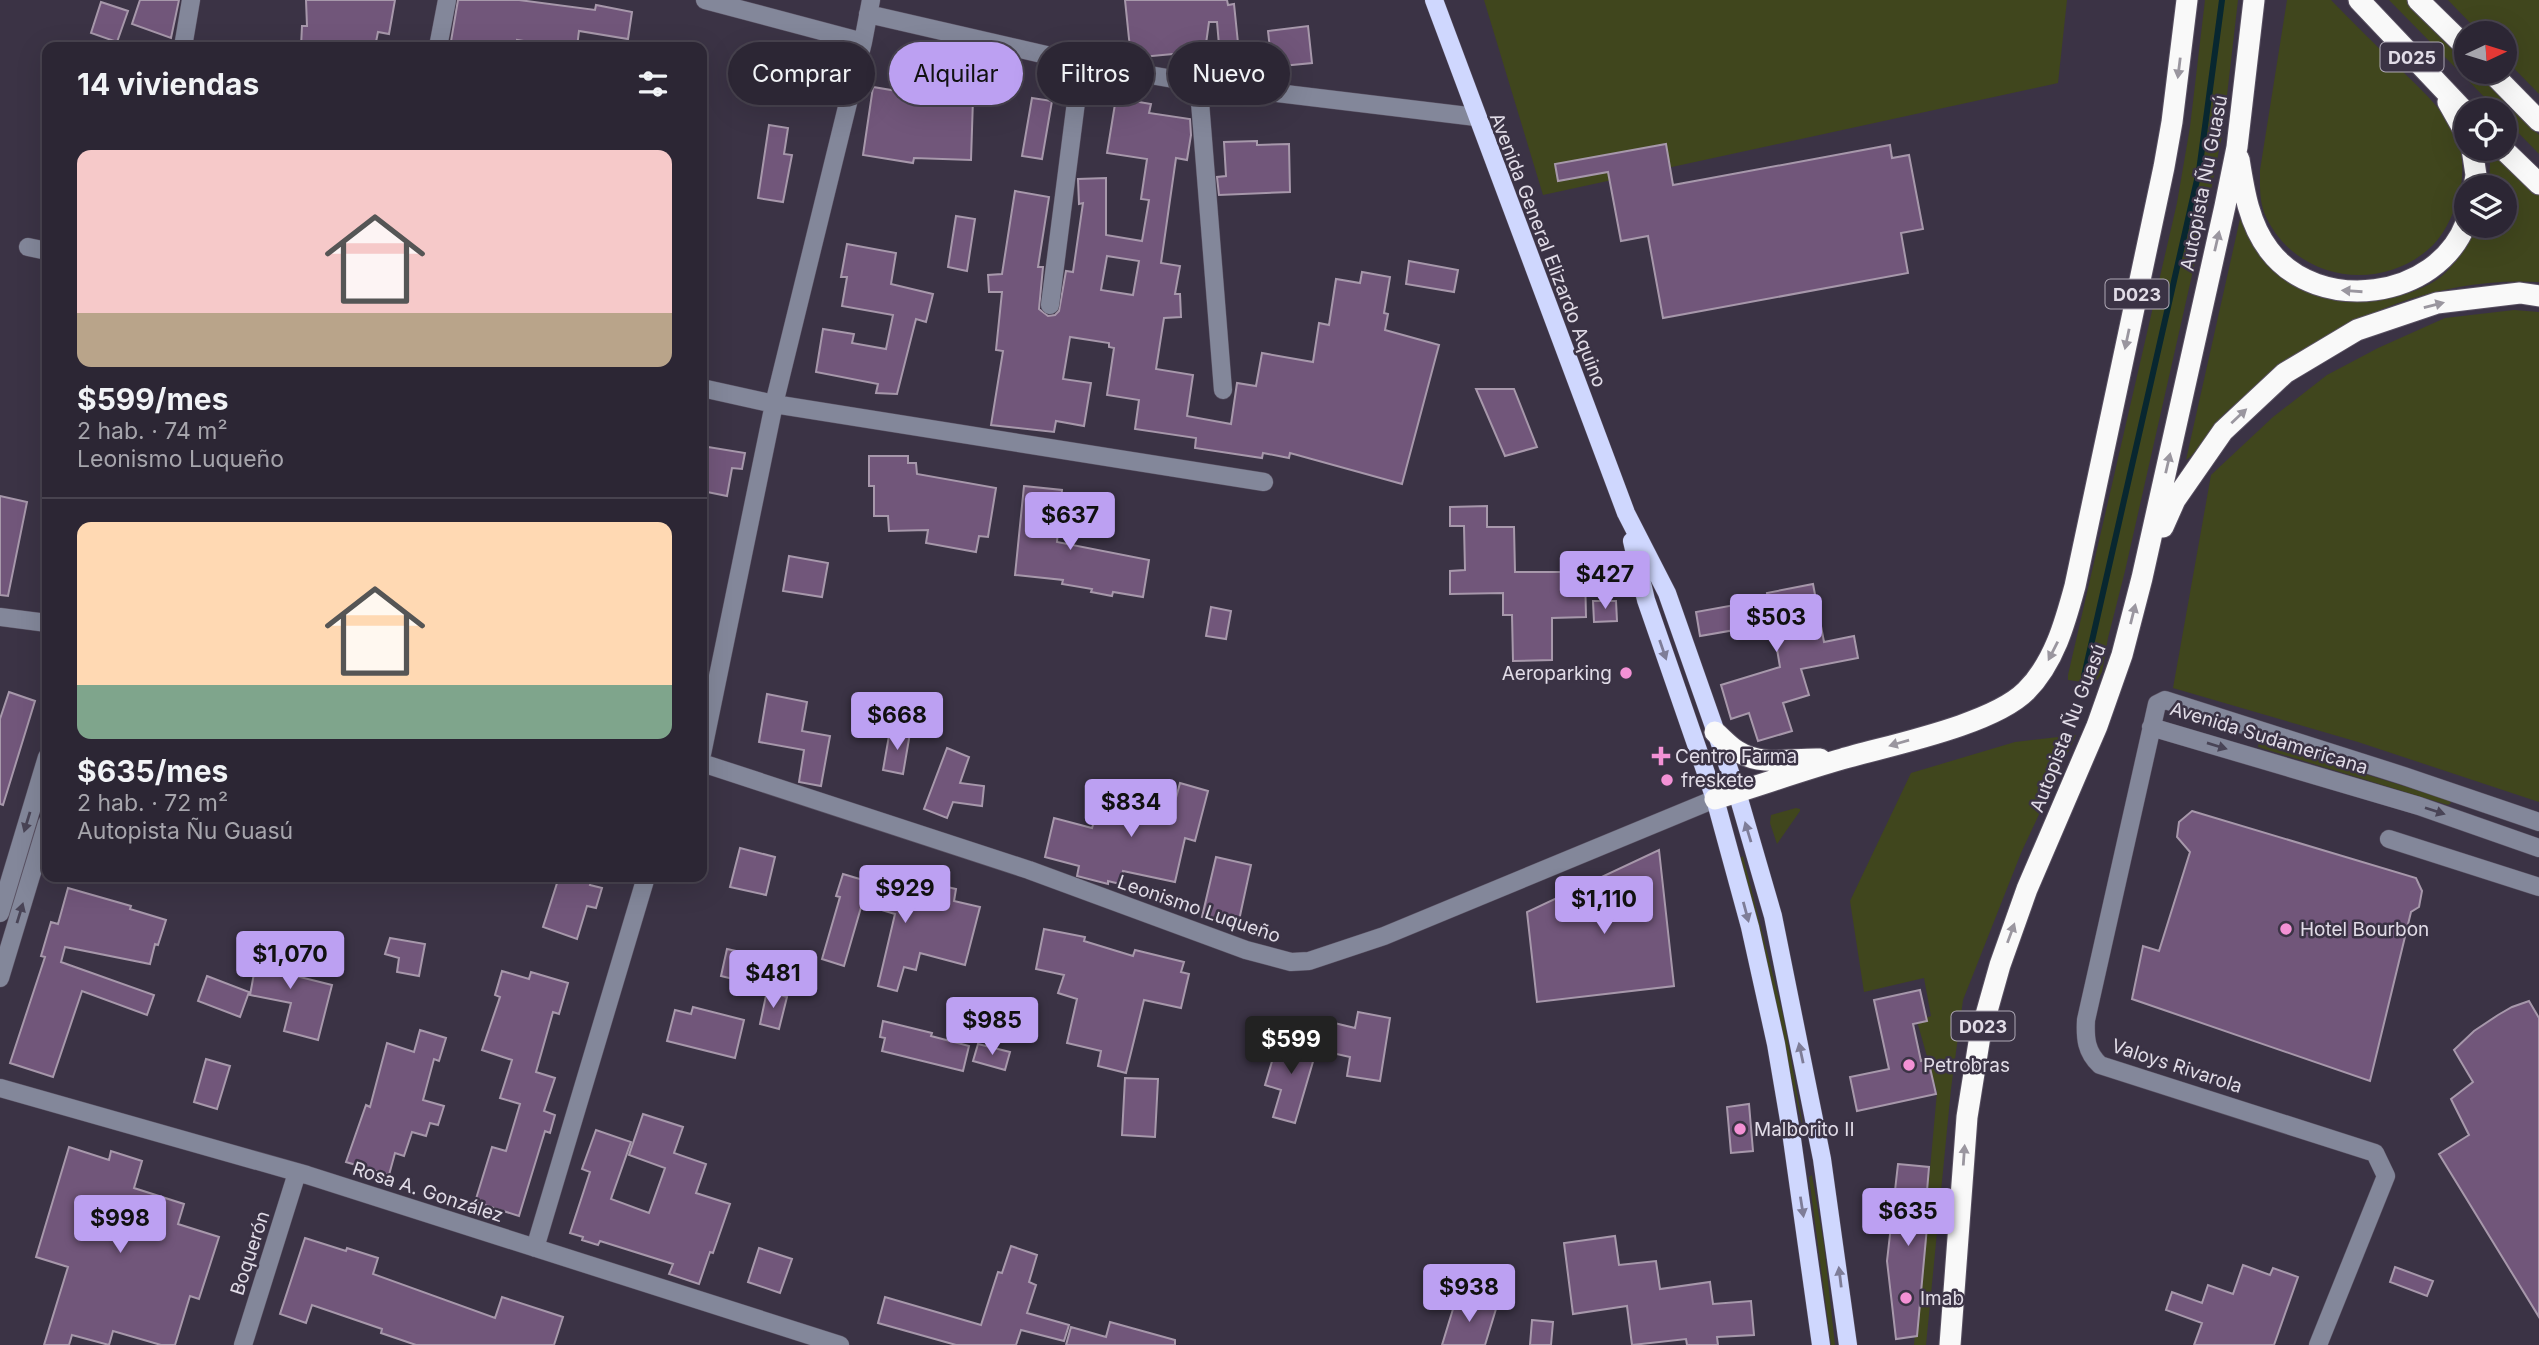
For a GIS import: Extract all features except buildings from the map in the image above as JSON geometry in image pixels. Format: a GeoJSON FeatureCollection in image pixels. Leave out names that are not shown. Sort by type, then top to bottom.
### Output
{"type":"FeatureCollection","features":[{"type":"Feature","properties":{"kind":"highway","name":"D023"},"geometry":{"type":"LineString","coordinates":[[1715,799],[1964,724],[2015,701],[2027,690],[2050,657],[2067,615],[2172,122],[2187,0]]}},
{"type":"Feature","properties":{"kind":"highway","name":"Autopista Ñu Guasú"},"geometry":{"type":"LineString","coordinates":[[1950,1345],[1967,1117],[1980,1036],[2000,965],[2027,889],[2097,726],[2122,655],[2142,578],[2237,147],[2255,0]]}},
{"type":"Feature","properties":{"kind":"highway","name":"D025"},"geometry":{"type":"LineString","coordinates":[[2359,0],[2454,101]]}},
{"type":"Feature","properties":{"kind":"highway","name":"D025"},"geometry":{"type":"LineString","coordinates":[[2418,0],[2454,35]]}},
{"type":"Feature","properties":{"kind":"highway"},"geometry":{"type":"LineString","coordinates":[[2435,82],[2454,111]]}},
{"type":"Feature","properties":{"kind":"highway"},"geometry":{"type":"LineString","coordinates":[[2503,84],[2539,121]]}},
{"type":"Feature","properties":{"kind":"highway"},"geometry":{"type":"LineString","coordinates":[[2237,147],[2246,202],[2256,229],[2269,251],[2290,271],[2310,282],[2359,292],[2385,289],[2419,275],[2444,257],[2458,238]]}},
{"type":"Feature","properties":{"kind":"highway"},"geometry":{"type":"LineString","coordinates":[[2515,161],[2539,184]]}},
{"type":"Feature","properties":{"kind":"highway"},"geometry":{"type":"LineString","coordinates":[[2142,578],[2175,500],[2223,431],[2285,373],[2357,330],[2437,303],[2520,293],[2539,296]]}},
{"type":"Feature","properties":{"kind":"highway"},"geometry":{"type":"LineString","coordinates":[[1716,732],[1737,751],[1756,759],[1775,762],[1798,758],[1839,760]]}},
{"type":"Feature","properties":{"kind":"main road","name":"Avenida General Elizardo Aquino"},"geometry":{"type":"LineString","coordinates":[[1434,0],[1626,513],[1667,593],[1737,792],[1773,916],[1822,1159],[1849,1345]]}},
{"type":"Feature","properties":{"kind":"main road","name":"Avenida General Elizardo Aquino"},"geometry":{"type":"LineString","coordinates":[[1626,513],[1646,600],[1715,799],[1750,927],[1776,1044],[1822,1345]]}},
{"type":"Feature","properties":{"kind":"main road"},"geometry":{"type":"LineString","coordinates":[[1796,1164],[1822,1159]]}},
{"type":"Feature","properties":{"kind":"street"},"geometry":{"type":"LineString","coordinates":[[184,42],[191,0]]}},
{"type":"Feature","properties":{"kind":"street"},"geometry":{"type":"LineString","coordinates":[[439,42],[447,0]]}},
{"type":"Feature","properties":{"kind":"street"},"geometry":{"type":"LineString","coordinates":[[705,0],[863,42],[869,7],[1037,51]]}},
{"type":"Feature","properties":{"kind":"street"},"geometry":{"type":"LineString","coordinates":[[1290,94],[1476,117]]}},
{"type":"Feature","properties":{"kind":"street"},"geometry":{"type":"LineString","coordinates":[[707,730],[774,404],[848,105]]}},
{"type":"Feature","properties":{"kind":"street"},"geometry":{"type":"LineString","coordinates":[[1050,306],[1076,105]]}},
{"type":"Feature","properties":{"kind":"street"},"geometry":{"type":"LineString","coordinates":[[1200,105],[1223,390]]}},
{"type":"Feature","properties":{"kind":"street"},"geometry":{"type":"LineString","coordinates":[[28,247],[42,250]]}},
{"type":"Feature","properties":{"kind":"street"},"geometry":{"type":"LineString","coordinates":[[707,389],[774,404],[1264,482]]}},
{"type":"Feature","properties":{"kind":"street"},"geometry":{"type":"LineString","coordinates":[[0,617],[42,622]]}},
{"type":"Feature","properties":{"kind":"street","name":"Avenida Sudamericana"},"geometry":{"type":"LineString","coordinates":[[2539,822],[2165,700],[2158,704],[2151,727],[2477,825],[2539,848]]}},
{"type":"Feature","properties":{"kind":"street","name":"Valoys Rivarola"},"geometry":{"type":"LineString","coordinates":[[2151,727],[2086,1020],[2088,1050],[2100,1065],[2375,1153],[2386,1176],[2318,1345]]}},
{"type":"Feature","properties":{"kind":"street","name":"Leonismo Luqueño"},"geometry":{"type":"LineString","coordinates":[[707,765],[1029,870],[1246,950],[1291,962],[1317,959],[1384,936],[1715,799]]}},
{"type":"Feature","properties":{"kind":"street"},"geometry":{"type":"LineString","coordinates":[[0,913],[42,774]]}},
{"type":"Feature","properties":{"kind":"street"},"geometry":{"type":"LineString","coordinates":[[2477,825],[2484,802]]}},
{"type":"Feature","properties":{"kind":"street"},"geometry":{"type":"LineString","coordinates":[[0,978],[42,839]]}},
{"type":"Feature","properties":{"kind":"street"},"geometry":{"type":"LineString","coordinates":[[2389,839],[2539,887]]}},
{"type":"Feature","properties":{"kind":"street"},"geometry":{"type":"LineString","coordinates":[[535,1248],[645,882]]}},
{"type":"Feature","properties":{"kind":"street","name":"Rosa A. González"},"geometry":{"type":"LineString","coordinates":[[0,1088],[297,1173],[839,1345]]}},
{"type":"Feature","properties":{"kind":"street","name":"Boquerón"},"geometry":{"type":"LineString","coordinates":[[243,1345],[297,1173]]}},
{"type":"Feature","properties":{"kind":"green space"},"geometry":{"type":"Polygon","coordinates":[[[1484,0],[2067,0],[2058,83],[1543,195],[1484,0]]]}},
{"type":"Feature","properties":{"kind":"green space"},"geometry":{"type":"Polygon","coordinates":[[[2205,0],[2238,0],[2223,130],[2209,200],[2102,672],[2098,679],[2091,683],[2068,680],[2177,203],[2190,127],[2205,0]]]}},
{"type":"Feature","properties":{"kind":"green space"},"geometry":{"type":"Polygon","coordinates":[[[2287,0],[2331,0],[2433,102],[2447,120],[2454,133],[2454,161],[2461,161],[2462,175],[2454,175],[2454,209],[2436,242],[2412,261],[2389,271],[2365,275],[2342,274],[2319,267],[2298,255],[2280,239],[2264,211],[2260,170],[2287,0]]]}},
{"type":"Feature","properties":{"kind":"green space"},"geometry":{"type":"Polygon","coordinates":[[[2389,0],[2407,0],[2454,48],[2454,66],[2389,0]]]}},
{"type":"Feature","properties":{"kind":"green space"},"geometry":{"type":"Polygon","coordinates":[[[2448,0],[2539,0],[2539,94],[2517,71],[2517,21],[2468,21],[2448,0]]]}},
{"type":"Feature","properties":{"kind":"green space"},"geometry":{"type":"Polygon","coordinates":[[[2471,84],[2489,84],[2503,98],[2485,98],[2471,84]]]}},
{"type":"Feature","properties":{"kind":"green space"},"geometry":{"type":"Polygon","coordinates":[[[2517,113],[2539,135],[2539,154],[2517,131],[2517,113]]]}},
{"type":"Feature","properties":{"kind":"green space"},"geometry":{"type":"Polygon","coordinates":[[[2489,161],[2510,161],[2539,191],[2539,282],[2498,282],[2459,287],[2382,309],[2346,326],[2311,346],[2247,394],[2222,416],[2186,460],[2240,219],[2260,235],[2297,276],[2317,293],[2346,302],[2382,300],[2433,282],[2454,263],[2471,238],[2517,238],[2517,175],[2490,175],[2489,161]]]}},
{"type":"Feature","properties":{"kind":"green space"},"geometry":{"type":"Polygon","coordinates":[[[2514,310],[2539,312],[2539,802],[2358,742],[2173,688],[2211,475],[2273,417],[2327,375],[2378,348],[2445,318],[2514,310]]]}},
{"type":"Feature","properties":{"kind":"green space"},"geometry":{"type":"Polygon","coordinates":[[[2076,735],[2021,853],[1963,1000],[1951,1089],[1926,1345],[1914,1345],[1937,1092],[1917,1021],[1931,1016],[1924,978],[1864,992],[1850,901],[1911,773],[2015,742],[2076,735]]]}},
{"type":"Feature","properties":{"kind":"green space"},"geometry":{"type":"Polygon","coordinates":[[[2259,742],[2450,800],[2451,803],[2448,805],[2258,747],[2259,742]]]}},
{"type":"Feature","properties":{"kind":"green space"},"geometry":{"type":"Polygon","coordinates":[[[1796,808],[1800,811],[1777,844],[1770,823],[1771,815],[1796,808]]]}},
{"type":"Feature","properties":{"kind":"green space"},"geometry":{"type":"Polygon","coordinates":[[[1743,856],[1783,1015],[1805,1137],[1740,858],[1743,856]]]}},
{"type":"Feature","properties":{"kind":"green space"},"geometry":{"type":"Polygon","coordinates":[[[1812,1175],[1824,1245],[1835,1345],[1831,1345],[1809,1177],[1812,1175]]]}},
{"type":"Feature","properties":{"kind":"waterway"},"geometry":{"type":"LineString","coordinates":[[2084,676],[2199,171],[2222,0]]}},
{"type":"Feature","properties":{"kind":"place","name":"Aeroparking"},"geometry":{"type":"Point","coordinates":[1626,673]}},
{"type":"Feature","properties":{"kind":"place","name":"Centro Farma"},"geometry":{"type":"Point","coordinates":[1661,756]}},
{"type":"Feature","properties":{"kind":"place","name":"freskete"},"geometry":{"type":"Point","coordinates":[1667,780]}},
{"type":"Feature","properties":{"kind":"place","name":"Hotel Bourbon"},"geometry":{"type":"Point","coordinates":[2286,929]}},
{"type":"Feature","properties":{"kind":"place","name":"Petrobras"},"geometry":{"type":"Point","coordinates":[1909,1065]}},
{"type":"Feature","properties":{"kind":"place","name":"Malborito II"},"geometry":{"type":"Point","coordinates":[1740,1129]}},
{"type":"Feature","properties":{"kind":"place","name":"Imab"},"geometry":{"type":"Point","coordinates":[1906,1298]}}]}
